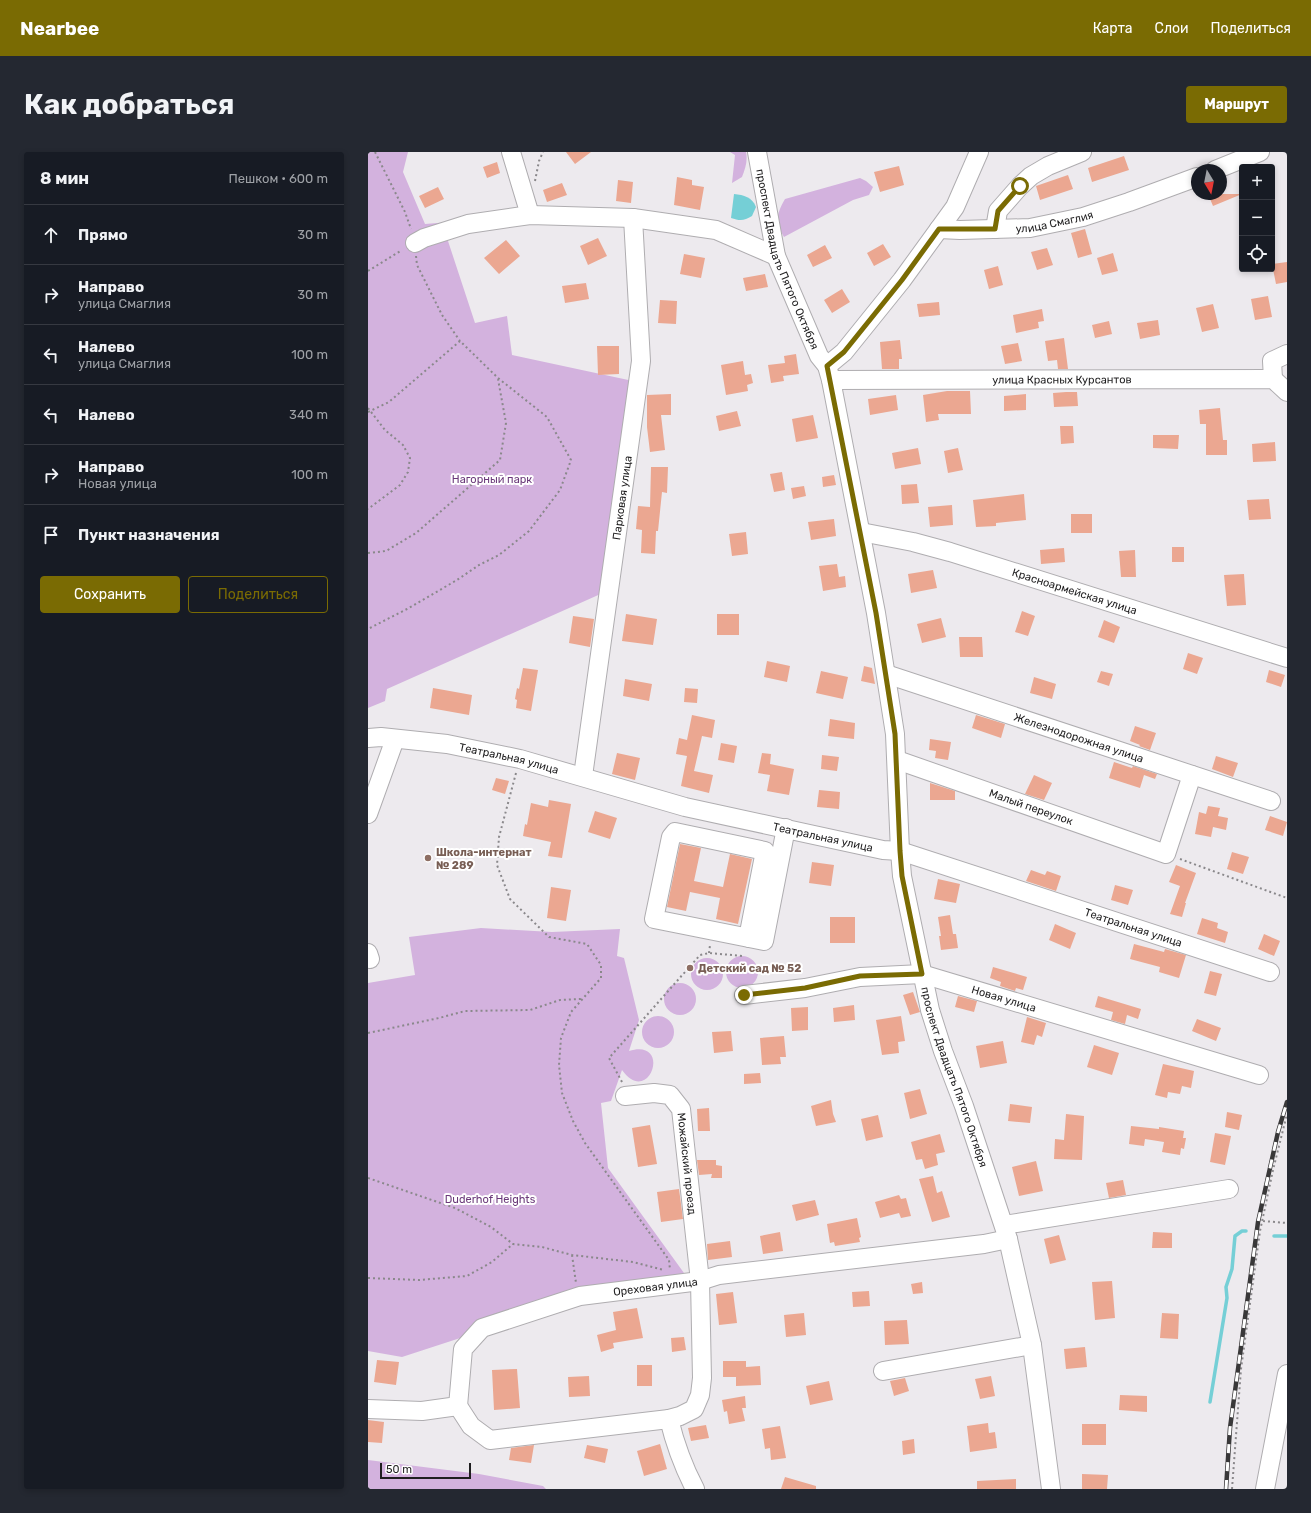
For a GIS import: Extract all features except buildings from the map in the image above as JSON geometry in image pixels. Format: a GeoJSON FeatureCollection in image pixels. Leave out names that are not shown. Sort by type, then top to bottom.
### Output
{"type":"FeatureCollection","features":[{"type":"Feature","properties":{"kind":"street"},"geometry":{"type":"LineString","coordinates":[[511,152],[530,215]]}},
{"type":"Feature","properties":{"kind":"street","name":"проспект Двадцать Пятого Октября"},"geometry":{"type":"LineString","coordinates":[[757,152],[776,256],[819,356],[829,373],[876,613],[895,734],[902,876],[930,1010],[1006,1232],[1032,1345],[1051,1489]]}},
{"type":"Feature","properties":{"kind":"street"},"geometry":{"type":"LineString","coordinates":[[829,373],[902,280],[955,208],[979,152]]}},
{"type":"Feature","properties":{"kind":"street"},"geometry":{"type":"LineString","coordinates":[[995,229],[998,211],[1031,176],[1048,166],[1082,152]]}},
{"type":"Feature","properties":{"kind":"street"},"geometry":{"type":"LineString","coordinates":[[1227,165],[1260,152]]}},
{"type":"Feature","properties":{"kind":"street","name":"улица Смаглия"},"geometry":{"type":"LineString","coordinates":[[939,229],[1030,228],[1083,217],[1191,179]]}},
{"type":"Feature","properties":{"kind":"street"},"geometry":{"type":"LineString","coordinates":[[415,243],[424,238],[468,224],[530,215],[633,218],[716,230],[776,256]]}},
{"type":"Feature","properties":{"kind":"street","name":"Парковая улица"},"geometry":{"type":"LineString","coordinates":[[583,776],[642,361],[633,218]]}},
{"type":"Feature","properties":{"kind":"street"},"geometry":{"type":"LineString","coordinates":[[1287,354],[1272,361],[1273,380],[1287,392]]}},
{"type":"Feature","properties":{"kind":"street","name":"улица Красных Курсантов"},"geometry":{"type":"LineString","coordinates":[[829,373],[1273,380]]}},
{"type":"Feature","properties":{"kind":"street","name":"Красноармейская улица"},"geometry":{"type":"LineString","coordinates":[[861,532],[913,542],[950,552],[1287,658]]}},
{"type":"Feature","properties":{"kind":"street","name":"Железнодорожная улица"},"geometry":{"type":"LineString","coordinates":[[886,674],[1271,801]]}},
{"type":"Feature","properties":{"kind":"street","name":"Театральная улица"},"geometry":{"type":"LineString","coordinates":[[368,738],[381,737],[447,744],[520,759],[583,776],[685,807],[883,850],[900,851],[1270,972]]}},
{"type":"Feature","properties":{"kind":"street"},"geometry":{"type":"LineString","coordinates":[[368,814],[395,739]]}},
{"type":"Feature","properties":{"kind":"street","name":"Малый переулок"},"geometry":{"type":"LineString","coordinates":[[896,760],[1166,854]]}},
{"type":"Feature","properties":{"kind":"street"},"geometry":{"type":"LineString","coordinates":[[1166,854],[1192,775]]}},
{"type":"Feature","properties":{"kind":"street"},"geometry":{"type":"LineString","coordinates":[[748,938],[765,851],[675,832],[671,837],[654,919],[748,938],[764,941],[786,828]]}},
{"type":"Feature","properties":{"kind":"street","name":"Новая улица"},"geometry":{"type":"LineString","coordinates":[[744,995],[805,988],[860,976],[922,974],[1259,1075]]}},
{"type":"Feature","properties":{"kind":"street","name":"Можайский проезд"},"geometry":{"type":"LineString","coordinates":[[458,1406],[471,1426],[490,1440],[669,1419],[680,1416],[694,1409],[700,1395],[702,1378],[700,1281],[681,1109],[670,1096],[654,1093],[625,1092]]}},
{"type":"Feature","properties":{"kind":"street","name":"Ореховая улица"},"geometry":{"type":"LineString","coordinates":[[458,1406],[463,1349],[482,1328],[580,1296],[700,1281],[719,1275],[976,1244],[1006,1232],[1229,1189]]}},
{"type":"Feature","properties":{"kind":"street"},"geometry":{"type":"LineString","coordinates":[[883,1371],[1032,1345]]}},
{"type":"Feature","properties":{"kind":"street"},"geometry":{"type":"LineString","coordinates":[[1265,1489],[1287,1374]]}},
{"type":"Feature","properties":{"kind":"street"},"geometry":{"type":"LineString","coordinates":[[368,1408],[422,1411],[458,1406]]}},
{"type":"Feature","properties":{"kind":"street"},"geometry":{"type":"LineString","coordinates":[[669,1419],[684,1468],[695,1489]]}},
{"type":"Feature","properties":{"kind":"path"},"geometry":{"type":"LineString","coordinates":[[368,629],[408,609],[457,580],[479,564],[499,555],[529,531],[560,490],[571,460],[547,417],[498,378],[460,341],[442,315],[417,266],[415,243],[405,212],[375,152]]}},
{"type":"Feature","properties":{"kind":"path"},"geometry":{"type":"LineString","coordinates":[[368,271],[415,243]]}},
{"type":"Feature","properties":{"kind":"path"},"geometry":{"type":"LineString","coordinates":[[369,412],[389,402],[460,341]]}},
{"type":"Feature","properties":{"kind":"path"},"geometry":{"type":"LineString","coordinates":[[368,553],[386,551],[416,533],[500,460],[506,423],[498,378]]}},
{"type":"Feature","properties":{"kind":"path"},"geometry":{"type":"LineString","coordinates":[[368,408],[369,412],[385,430],[403,445],[410,458],[408,472],[400,485],[368,509]]}},
{"type":"Feature","properties":{"kind":"path"},"geometry":{"type":"LineString","coordinates":[[368,1178],[455,1208],[491,1227],[513,1244],[542,1247],[572,1255],[633,1262],[671,1271],[668,1260],[585,1143],[572,1121],[562,1093],[559,1065],[561,1038],[570,1012],[601,978],[601,965],[586,944],[550,937],[510,898],[497,865],[499,837],[520,759]]}},
{"type":"Feature","properties":{"kind":"path"},"geometry":{"type":"LineString","coordinates":[[1166,854],[1287,898]]}},
{"type":"Feature","properties":{"kind":"path"},"geometry":{"type":"LineString","coordinates":[[625,1092],[608,1058],[700,955],[709,953],[743,956]]}},
{"type":"Feature","properties":{"kind":"path"},"geometry":{"type":"LineString","coordinates":[[368,1033],[465,1011],[530,1010],[560,1000],[581,999]]}},
{"type":"Feature","properties":{"kind":"path"},"geometry":{"type":"LineString","coordinates":[[1232,1489],[1241,1370],[1263,1221],[1273,1170],[1287,1114]]}},
{"type":"Feature","properties":{"kind":"path"},"geometry":{"type":"LineString","coordinates":[[1263,1221],[1287,1223]]}},
{"type":"Feature","properties":{"kind":"path"},"geometry":{"type":"LineString","coordinates":[[368,1278],[419,1280],[467,1276],[492,1262],[513,1244]]}},
{"type":"Feature","properties":{"kind":"path"},"geometry":{"type":"LineString","coordinates":[[572,1255],[580,1296]]}},
{"type":"Feature","properties":{"kind":"green space","name":"Нагорный парк"},"geometry":{"type":"Polygon","coordinates":[[[368,152],[408,152],[403,172],[425,224],[450,222],[448,241],[475,323],[507,316],[512,355],[633,381],[605,592],[387,689],[385,701],[368,708],[368,152]]]}},
{"type":"Feature","properties":{"kind":"green space"},"geometry":{"type":"Polygon","coordinates":[[[730,152],[746,152],[747,155],[746,165],[742,177],[732,183],[735,155],[730,152]]]}},
{"type":"Feature","properties":{"kind":"green space"},"geometry":{"type":"Polygon","coordinates":[[[860,178],[873,187],[869,195],[853,200],[784,237],[779,227],[778,214],[785,199],[860,178]]]}},
{"type":"Feature","properties":{"kind":"green space","name":"Duderhof Heights"},"geometry":{"type":"Polygon","coordinates":[[[481,928],[552,932],[620,929],[617,956],[624,958],[639,1020],[629,1051],[642,1050],[650,1054],[653,1061],[652,1070],[648,1077],[641,1081],[632,1080],[622,1070],[611,1101],[601,1103],[608,1168],[684,1273],[546,1310],[402,1357],[368,1351],[368,983],[415,975],[409,937],[481,928]]]}},
{"type":"Feature","properties":{"kind":"green space"},"geometry":{"type":"Polygon","coordinates":[[[739,956],[745,956],[755,963],[758,972],[757,978],[751,985],[745,988],[739,988],[729,981],[726,975],[726,969],[733,959],[739,956]]]}},
{"type":"Feature","properties":{"kind":"green space"},"geometry":{"type":"Polygon","coordinates":[[[704,958],[710,958],[720,965],[723,974],[722,980],[716,987],[710,990],[704,990],[694,983],[691,977],[691,971],[698,961],[704,958]]]}},
{"type":"Feature","properties":{"kind":"green space"},"geometry":{"type":"Polygon","coordinates":[[[677,983],[683,983],[693,990],[696,999],[695,1005],[689,1012],[683,1015],[677,1015],[667,1008],[664,1002],[664,996],[671,986],[677,983]]]}},
{"type":"Feature","properties":{"kind":"green space"},"geometry":{"type":"Polygon","coordinates":[[[655,1016],[661,1016],[671,1023],[674,1032],[673,1038],[667,1045],[661,1048],[655,1048],[645,1041],[642,1035],[642,1029],[649,1019],[655,1016]]]}},
{"type":"Feature","properties":{"kind":"green space"},"geometry":{"type":"Polygon","coordinates":[[[368,1460],[479,1474],[543,1486],[546,1489],[368,1489],[368,1460]]]}},
{"type":"Feature","properties":{"kind":"water"},"geometry":{"type":"Polygon","coordinates":[[[734,194],[744,196],[752,201],[756,207],[752,216],[742,220],[731,218],[734,194]]]}},
{"type":"Feature","properties":{"kind":"waterway"},"geometry":{"type":"LineString","coordinates":[[1210,1402],[1227,1298],[1226,1287],[1232,1269],[1235,1236],[1242,1231],[1246,1231]]}},
{"type":"Feature","properties":{"kind":"waterway"},"geometry":{"type":"LineString","coordinates":[[1274,1236],[1287,1236]]}},
{"type":"Feature","properties":{"kind":"railway"},"geometry":{"type":"LineString","coordinates":[[1226,1489],[1230,1428],[1258,1222],[1278,1132],[1287,1102]]}},
{"type":"Feature","properties":{"kind":"place","name":"Школа-интернат № 289"},"geometry":{"type":"Point","coordinates":[428,858]}},
{"type":"Feature","properties":{"kind":"place","name":"Детский сад № 52"},"geometry":{"type":"Point","coordinates":[690,968]}},
{"type":"Feature","properties":{"kind":"route"},"geometry":{"type":"LineString","coordinates":[[744,995],[805,988],[860,976],[922,974],[902,876],[895,734],[876,613],[827,366],[844,352],[902,280],[939,229],[995,229],[998,211],[1020,186]]}}]}
